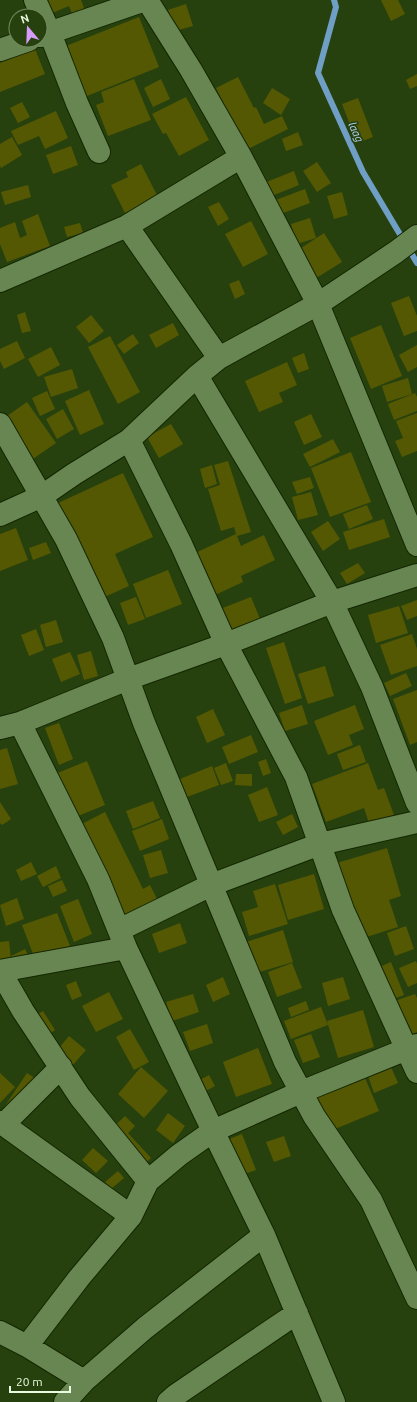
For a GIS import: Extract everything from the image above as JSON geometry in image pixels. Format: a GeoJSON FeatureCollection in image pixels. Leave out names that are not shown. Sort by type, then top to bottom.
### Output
{"type":"FeatureCollection","features":[{"type":"Feature","properties":{"kind":"street"},"geometry":{"type":"LineString","coordinates":[[48,33],[102,7],[146,0],[191,70],[241,157],[318,304],[417,545]]}},
{"type":"Feature","properties":{"kind":"street"},"geometry":{"type":"LineString","coordinates":[[48,40],[99,152]]}},
{"type":"Feature","properties":{"kind":"street"},"geometry":{"type":"LineString","coordinates":[[1,277],[127,226],[241,157]]}},
{"type":"Feature","properties":{"kind":"street"},"geometry":{"type":"LineString","coordinates":[[127,226],[219,358]]}},
{"type":"Feature","properties":{"kind":"street"},"geometry":{"type":"LineString","coordinates":[[0,515],[42,496],[129,440],[197,376],[219,358],[318,304],[396,252],[417,236]]}},
{"type":"Feature","properties":{"kind":"street"},"geometry":{"type":"LineString","coordinates":[[197,376],[332,602],[372,687],[417,803]]}},
{"type":"Feature","properties":{"kind":"street"},"geometry":{"type":"LineString","coordinates":[[0,424],[66,539],[113,638],[144,723],[285,1062],[314,1116],[372,1200],[417,1298]]}},
{"type":"Feature","properties":{"kind":"street"},"geometry":{"type":"LineString","coordinates":[[129,440],[181,544],[226,644],[296,777],[343,910],[389,1008],[411,1047],[417,1072]]}},
{"type":"Feature","properties":{"kind":"street"},"geometry":{"type":"LineString","coordinates":[[334,1402],[264,1235],[213,1131],[123,939],[98,879],[6,723],[226,644],[332,602],[417,576]]}},
{"type":"Feature","properties":{"kind":"street"},"geometry":{"type":"LineString","coordinates":[[148,1181],[80,1097],[23,1011],[0,971],[123,939],[211,885],[320,844],[417,822]]}},
{"type":"Feature","properties":{"kind":"street"},"geometry":{"type":"LineString","coordinates":[[27,1346],[79,1278],[131,1216],[148,1181],[179,1154],[213,1131],[301,1092],[411,1047]]}},
{"type":"Feature","properties":{"kind":"street"},"geometry":{"type":"LineString","coordinates":[[61,1067],[2,1123],[131,1216]]}},
{"type":"Feature","properties":{"kind":"street"},"geometry":{"type":"LineString","coordinates":[[65,1402],[84,1381],[145,1328],[264,1235]]}},
{"type":"Feature","properties":{"kind":"street"},"geometry":{"type":"LineString","coordinates":[[168,1402],[296,1313]]}},
{"type":"Feature","properties":{"kind":"street"},"geometry":{"type":"LineString","coordinates":[[0,1332],[27,1346],[84,1381]]}},
{"type":"Feature","properties":{"kind":"building"},"geometry":{"type":"Polygon","coordinates":[[[39,0],[81,0],[85,11],[73,16],[69,6],[48,15],[48,8],[42,8],[39,0]]]}},
{"type":"Feature","properties":{"kind":"building"},"geometry":{"type":"Polygon","coordinates":[[[381,0],[398,0],[405,14],[391,21],[381,0]]]}},
{"type":"Feature","properties":{"kind":"building"},"geometry":{"type":"Polygon","coordinates":[[[186,4],[193,26],[175,31],[168,10],[186,4]]]}},
{"type":"Feature","properties":{"kind":"building"},"geometry":{"type":"Polygon","coordinates":[[[139,17],[159,67],[82,98],[61,48],[139,17]]]}},
{"type":"Feature","properties":{"kind":"building"},"geometry":{"type":"Polygon","coordinates":[[[35,49],[45,74],[0,92],[0,63],[35,49]]]}},
{"type":"Feature","properties":{"kind":"building"},"geometry":{"type":"Polygon","coordinates":[[[417,74],[417,86],[410,89],[406,80],[417,74]]]}},
{"type":"Feature","properties":{"kind":"building"},"geometry":{"type":"Polygon","coordinates":[[[238,77],[254,108],[256,107],[264,124],[282,116],[288,129],[246,150],[216,88],[238,77]]]}},
{"type":"Feature","properties":{"kind":"building"},"geometry":{"type":"Polygon","coordinates":[[[134,79],[151,120],[108,136],[96,105],[104,102],[101,92],[134,79]]]}},
{"type":"Feature","properties":{"kind":"building"},"geometry":{"type":"Polygon","coordinates":[[[161,79],[170,99],[153,107],[144,88],[161,79]]]}},
{"type":"Feature","properties":{"kind":"building"},"geometry":{"type":"Polygon","coordinates":[[[272,88],[290,99],[281,115],[263,103],[272,88]]]}},
{"type":"Feature","properties":{"kind":"building"},"geometry":{"type":"Polygon","coordinates":[[[186,97],[209,140],[179,156],[166,133],[163,134],[152,114],[186,97]]]}},
{"type":"Feature","properties":{"kind":"building"},"geometry":{"type":"Polygon","coordinates":[[[358,98],[373,137],[357,143],[342,104],[358,98]]]}},
{"type":"Feature","properties":{"kind":"building"},"geometry":{"type":"Polygon","coordinates":[[[22,102],[30,117],[18,123],[10,108],[22,102]]]}},
{"type":"Feature","properties":{"kind":"building"},"geometry":{"type":"Polygon","coordinates":[[[56,111],[68,138],[45,149],[39,136],[18,145],[11,131],[56,111]]]}},
{"type":"Feature","properties":{"kind":"building"},"geometry":{"type":"Polygon","coordinates":[[[298,132],[303,145],[286,151],[282,139],[298,132]]]}},
{"type":"Feature","properties":{"kind":"building"},"geometry":{"type":"Polygon","coordinates":[[[12,137],[22,155],[1,168],[0,144],[12,137]]]}},
{"type":"Feature","properties":{"kind":"building"},"geometry":{"type":"Polygon","coordinates":[[[71,146],[78,165],[53,174],[46,155],[71,146]]]}},
{"type":"Feature","properties":{"kind":"building"},"geometry":{"type":"Polygon","coordinates":[[[317,162],[331,183],[317,192],[303,171],[317,162]]]}},
{"type":"Feature","properties":{"kind":"building"},"geometry":{"type":"Polygon","coordinates":[[[141,164],[158,197],[125,213],[111,185],[128,177],[126,172],[141,164]]]}},
{"type":"Feature","properties":{"kind":"building"},"geometry":{"type":"Polygon","coordinates":[[[294,171],[299,185],[269,197],[264,183],[294,171]]]}},
{"type":"Feature","properties":{"kind":"building"},"geometry":{"type":"Polygon","coordinates":[[[28,185],[31,197],[5,205],[1,192],[28,185]]]}},
{"type":"Feature","properties":{"kind":"building"},"geometry":{"type":"Polygon","coordinates":[[[305,189],[310,203],[278,215],[273,201],[305,189]]]}},
{"type":"Feature","properties":{"kind":"building"},"geometry":{"type":"Polygon","coordinates":[[[342,192],[348,215],[334,219],[327,196],[342,192]]]}},
{"type":"Feature","properties":{"kind":"building"},"geometry":{"type":"Polygon","coordinates":[[[219,202],[229,219],[218,226],[208,207],[219,202]]]}},
{"type":"Feature","properties":{"kind":"building"},"geometry":{"type":"Polygon","coordinates":[[[38,214],[50,246],[7,262],[0,244],[0,228],[15,222],[20,238],[27,235],[22,221],[38,214]]]}},
{"type":"Feature","properties":{"kind":"building"},"geometry":{"type":"Polygon","coordinates":[[[310,218],[316,238],[297,244],[291,224],[310,218]]]}},
{"type":"Feature","properties":{"kind":"building"},"geometry":{"type":"Polygon","coordinates":[[[251,221],[268,254],[243,267],[225,234],[251,221]]]}},
{"type":"Feature","properties":{"kind":"building"},"geometry":{"type":"Polygon","coordinates":[[[80,223],[83,233],[67,237],[64,227],[80,223]]]}},
{"type":"Feature","properties":{"kind":"building"},"geometry":{"type":"Polygon","coordinates":[[[324,233],[342,262],[313,280],[295,252],[324,233]]]}},
{"type":"Feature","properties":{"kind":"building"},"geometry":{"type":"Polygon","coordinates":[[[239,280],[245,294],[235,299],[229,284],[239,280]]]}},
{"type":"Feature","properties":{"kind":"building"},"geometry":{"type":"Polygon","coordinates":[[[409,296],[417,316],[417,331],[404,336],[391,303],[409,296]]]}},
{"type":"Feature","properties":{"kind":"building"},"geometry":{"type":"Polygon","coordinates":[[[25,312],[31,331],[22,333],[17,315],[25,312]]]}},
{"type":"Feature","properties":{"kind":"building"},"geometry":{"type":"Polygon","coordinates":[[[91,315],[104,331],[89,343],[76,327],[91,315]]]}},
{"type":"Feature","properties":{"kind":"building"},"geometry":{"type":"Polygon","coordinates":[[[173,323],[179,335],[156,348],[149,335],[173,323]]]}},
{"type":"Feature","properties":{"kind":"building"},"geometry":{"type":"Polygon","coordinates":[[[381,325],[402,376],[371,389],[350,338],[381,325]]]}},
{"type":"Feature","properties":{"kind":"building"},"geometry":{"type":"Polygon","coordinates":[[[133,334],[139,343],[124,354],[117,345],[133,334]]]}},
{"type":"Feature","properties":{"kind":"building"},"geometry":{"type":"Polygon","coordinates":[[[110,336],[140,392],[118,404],[88,347],[110,336]]]}},
{"type":"Feature","properties":{"kind":"building"},"geometry":{"type":"Polygon","coordinates":[[[17,341],[25,358],[4,369],[0,361],[0,349],[17,341]]]}},
{"type":"Feature","properties":{"kind":"building"},"geometry":{"type":"Polygon","coordinates":[[[417,345],[417,367],[408,372],[399,355],[417,345]]]}},
{"type":"Feature","properties":{"kind":"building"},"geometry":{"type":"Polygon","coordinates":[[[51,347],[60,365],[38,377],[28,359],[51,347]]]}},
{"type":"Feature","properties":{"kind":"building"},"geometry":{"type":"Polygon","coordinates":[[[304,353],[309,369],[298,373],[292,358],[304,353]]]}},
{"type":"Feature","properties":{"kind":"building"},"geometry":{"type":"Polygon","coordinates":[[[287,362],[297,385],[279,393],[283,402],[259,412],[245,381],[287,362]]]}},
{"type":"Feature","properties":{"kind":"building"},"geometry":{"type":"Polygon","coordinates":[[[72,369],[78,388],[51,397],[44,377],[72,369]]]}},
{"type":"Feature","properties":{"kind":"building"},"geometry":{"type":"Polygon","coordinates":[[[408,378],[412,394],[387,402],[382,386],[408,378]]]}},
{"type":"Feature","properties":{"kind":"building"},"geometry":{"type":"Polygon","coordinates":[[[89,390],[104,424],[80,435],[65,401],[89,390]]]}},
{"type":"Feature","properties":{"kind":"building"},"geometry":{"type":"Polygon","coordinates":[[[47,391],[55,409],[40,416],[32,398],[47,391]]]}},
{"type":"Feature","properties":{"kind":"building"},"geometry":{"type":"Polygon","coordinates":[[[415,393],[417,397],[417,411],[394,420],[388,404],[415,393]]]}},
{"type":"Feature","properties":{"kind":"building"},"geometry":{"type":"Polygon","coordinates":[[[27,402],[56,443],[27,463],[0,421],[27,402]]]}},
{"type":"Feature","properties":{"kind":"building"},"geometry":{"type":"Polygon","coordinates":[[[63,409],[74,429],[57,439],[46,419],[63,409]]]}},
{"type":"Feature","properties":{"kind":"building"},"geometry":{"type":"Polygon","coordinates":[[[417,413],[417,451],[402,457],[395,441],[403,438],[396,421],[417,413]]]}},
{"type":"Feature","properties":{"kind":"building"},"geometry":{"type":"Polygon","coordinates":[[[311,414],[322,437],[304,445],[294,422],[311,414]]]}},
{"type":"Feature","properties":{"kind":"building"},"geometry":{"type":"Polygon","coordinates":[[[171,424],[183,444],[159,458],[147,437],[171,424]]]}},
{"type":"Feature","properties":{"kind":"building"},"geometry":{"type":"Polygon","coordinates":[[[333,439],[340,452],[310,467],[303,454],[333,439]]]}},
{"type":"Feature","properties":{"kind":"building"},"geometry":{"type":"Polygon","coordinates":[[[351,452],[371,502],[330,517],[311,468],[351,452]]]}},
{"type":"Feature","properties":{"kind":"building"},"geometry":{"type":"Polygon","coordinates":[[[228,461],[251,532],[237,536],[241,546],[264,535],[275,560],[241,576],[243,582],[213,596],[193,554],[236,534],[234,527],[221,531],[208,489],[220,485],[214,465],[228,461]]]}},
{"type":"Feature","properties":{"kind":"building"},"geometry":{"type":"Polygon","coordinates":[[[212,465],[217,484],[205,488],[200,469],[212,465]]]}},
{"type":"Feature","properties":{"kind":"building"},"geometry":{"type":"Polygon","coordinates":[[[123,473],[153,537],[115,554],[129,586],[100,599],[56,504],[123,473]]]}},
{"type":"Feature","properties":{"kind":"building"},"geometry":{"type":"Polygon","coordinates":[[[310,477],[314,488],[297,494],[292,482],[310,477]]]}},
{"type":"Feature","properties":{"kind":"building"},"geometry":{"type":"Polygon","coordinates":[[[311,492],[318,515],[298,520],[292,497],[311,492]]]}},
{"type":"Feature","properties":{"kind":"building"},"geometry":{"type":"Polygon","coordinates":[[[367,505],[373,519],[349,529],[343,514],[367,505]]]}},
{"type":"Feature","properties":{"kind":"building"},"geometry":{"type":"Polygon","coordinates":[[[384,519],[390,537],[349,550],[343,532],[384,519]]]}},
{"type":"Feature","properties":{"kind":"building"},"geometry":{"type":"Polygon","coordinates":[[[328,521],[340,539],[323,551],[311,532],[328,521]]]}},
{"type":"Feature","properties":{"kind":"building"},"geometry":{"type":"Polygon","coordinates":[[[16,528],[28,560],[0,571],[0,534],[16,528]]]}},
{"type":"Feature","properties":{"kind":"building"},"geometry":{"type":"Polygon","coordinates":[[[46,542],[51,553],[33,560],[29,548],[46,542]]]}},
{"type":"Feature","properties":{"kind":"building"},"geometry":{"type":"Polygon","coordinates":[[[358,563],[365,573],[347,584],[340,573],[358,563]]]}},
{"type":"Feature","properties":{"kind":"building"},"geometry":{"type":"Polygon","coordinates":[[[168,570],[182,604],[146,618],[133,584],[168,570]]]}},
{"type":"Feature","properties":{"kind":"building"},"geometry":{"type":"Polygon","coordinates":[[[136,597],[145,619],[128,625],[120,603],[136,597]]]}},
{"type":"Feature","properties":{"kind":"building"},"geometry":{"type":"Polygon","coordinates":[[[251,597],[260,619],[228,631],[220,609],[251,597]]]}},
{"type":"Feature","properties":{"kind":"building"},"geometry":{"type":"Polygon","coordinates":[[[417,600],[417,616],[407,620],[401,606],[417,600]]]}},
{"type":"Feature","properties":{"kind":"building"},"geometry":{"type":"Polygon","coordinates":[[[399,606],[408,633],[376,643],[368,615],[399,606]]]}},
{"type":"Feature","properties":{"kind":"building"},"geometry":{"type":"Polygon","coordinates":[[[56,620],[63,642],[46,647],[40,625],[56,620]]]}},
{"type":"Feature","properties":{"kind":"building"},"geometry":{"type":"Polygon","coordinates":[[[36,629],[44,650],[29,656],[21,635],[36,629]]]}},
{"type":"Feature","properties":{"kind":"building"},"geometry":{"type":"Polygon","coordinates":[[[412,634],[417,649],[417,666],[391,675],[380,645],[412,634]]]}},
{"type":"Feature","properties":{"kind":"building"},"geometry":{"type":"Polygon","coordinates":[[[284,642],[302,698],[285,704],[266,648],[284,642]]]}},
{"type":"Feature","properties":{"kind":"building"},"geometry":{"type":"Polygon","coordinates":[[[91,651],[98,676],[84,680],[77,655],[91,651]]]}},
{"type":"Feature","properties":{"kind":"building"},"geometry":{"type":"Polygon","coordinates":[[[70,652],[80,674],[61,682],[52,659],[70,652]]]}},
{"type":"Feature","properties":{"kind":"building"},"geometry":{"type":"Polygon","coordinates":[[[325,666],[334,696],[308,704],[298,674],[325,666]]]}},
{"type":"Feature","properties":{"kind":"building"},"geometry":{"type":"Polygon","coordinates":[[[406,673],[412,686],[390,696],[384,683],[406,673]]]}},
{"type":"Feature","properties":{"kind":"building"},"geometry":{"type":"Polygon","coordinates":[[[417,690],[417,742],[410,745],[393,699],[417,690]]]}},
{"type":"Feature","properties":{"kind":"building"},"geometry":{"type":"Polygon","coordinates":[[[302,705],[308,724],[285,731],[279,713],[302,705]]]}},
{"type":"Feature","properties":{"kind":"building"},"geometry":{"type":"Polygon","coordinates":[[[355,705],[364,729],[349,735],[353,745],[328,755],[314,721],[355,705]]]}},
{"type":"Feature","properties":{"kind":"building"},"geometry":{"type":"Polygon","coordinates":[[[213,709],[225,735],[207,743],[196,717],[213,709]]]}},
{"type":"Feature","properties":{"kind":"building"},"geometry":{"type":"Polygon","coordinates":[[[59,723],[73,759],[59,765],[45,728],[59,723]]]}},
{"type":"Feature","properties":{"kind":"building"},"geometry":{"type":"Polygon","coordinates":[[[251,735],[258,752],[229,764],[222,747],[251,735]]]}},
{"type":"Feature","properties":{"kind":"building"},"geometry":{"type":"Polygon","coordinates":[[[360,745],[366,762],[343,770],[337,754],[360,745]]]}},
{"type":"Feature","properties":{"kind":"building"},"geometry":{"type":"Polygon","coordinates":[[[7,748],[18,784],[0,789],[0,750],[7,748]]]}},
{"type":"Feature","properties":{"kind":"building"},"geometry":{"type":"Polygon","coordinates":[[[266,759],[271,773],[263,776],[258,762],[266,759]]]}},
{"type":"Feature","properties":{"kind":"building"},"geometry":{"type":"Polygon","coordinates":[[[87,761],[105,805],[73,818],[55,774],[87,761]]]}},
{"type":"Feature","properties":{"kind":"building"},"geometry":{"type":"Polygon","coordinates":[[[226,763],[233,781],[221,785],[214,768],[226,763]]]}},
{"type":"Feature","properties":{"kind":"building"},"geometry":{"type":"Polygon","coordinates":[[[368,763],[378,790],[384,788],[394,815],[369,823],[364,808],[326,822],[312,784],[368,763]]]}},
{"type":"Feature","properties":{"kind":"building"},"geometry":{"type":"Polygon","coordinates":[[[212,766],[219,785],[187,797],[180,779],[212,766]]]}},
{"type":"Feature","properties":{"kind":"building"},"geometry":{"type":"Polygon","coordinates":[[[236,774],[252,774],[252,786],[235,785],[236,774]]]}},
{"type":"Feature","properties":{"kind":"building"},"geometry":{"type":"Polygon","coordinates":[[[267,787],[278,815],[259,822],[248,795],[267,787]]]}},
{"type":"Feature","properties":{"kind":"building"},"geometry":{"type":"Polygon","coordinates":[[[153,801],[160,818],[133,829],[126,811],[153,801]]]}},
{"type":"Feature","properties":{"kind":"building"},"geometry":{"type":"Polygon","coordinates":[[[0,802],[11,819],[2,825],[0,823],[0,802]]]}},
{"type":"Feature","properties":{"kind":"building"},"geometry":{"type":"Polygon","coordinates":[[[105,812],[143,889],[150,885],[157,899],[124,916],[78,826],[105,812]]]}},
{"type":"Feature","properties":{"kind":"building"},"geometry":{"type":"Polygon","coordinates":[[[292,814],[298,827],[283,835],[276,822],[292,814]]]}},
{"type":"Feature","properties":{"kind":"building"},"geometry":{"type":"Polygon","coordinates":[[[162,819],[169,839],[140,851],[132,831],[162,819]]]}},
{"type":"Feature","properties":{"kind":"building"},"geometry":{"type":"Polygon","coordinates":[[[387,848],[401,896],[389,900],[398,927],[360,939],[337,863],[387,848]]]}},
{"type":"Feature","properties":{"kind":"building"},"geometry":{"type":"Polygon","coordinates":[[[161,850],[168,873],[150,878],[143,855],[161,850]]]}},
{"type":"Feature","properties":{"kind":"building"},"geometry":{"type":"Polygon","coordinates":[[[31,862],[37,874],[21,881],[16,870],[31,862]]]}},
{"type":"Feature","properties":{"kind":"building"},"geometry":{"type":"Polygon","coordinates":[[[56,866],[61,878],[43,887],[37,876],[56,866]]]}},
{"type":"Feature","properties":{"kind":"building"},"geometry":{"type":"Polygon","coordinates":[[[314,874],[324,909],[288,920],[278,885],[314,874]]]}},
{"type":"Feature","properties":{"kind":"building"},"geometry":{"type":"Polygon","coordinates":[[[62,880],[67,891],[53,897],[48,886],[62,880]]]}},
{"type":"Feature","properties":{"kind":"building"},"geometry":{"type":"Polygon","coordinates":[[[275,884],[288,924],[249,936],[242,912],[258,907],[253,891],[275,884]]]}},
{"type":"Feature","properties":{"kind":"building"},"geometry":{"type":"Polygon","coordinates":[[[17,898],[24,919],[6,926],[0,905],[17,898]]]}},
{"type":"Feature","properties":{"kind":"building"},"geometry":{"type":"Polygon","coordinates":[[[78,899],[92,934],[74,942],[60,906],[78,899]]]}},
{"type":"Feature","properties":{"kind":"building"},"geometry":{"type":"Polygon","coordinates":[[[57,913],[70,946],[35,959],[22,925],[57,913]]]}},
{"type":"Feature","properties":{"kind":"building"},"geometry":{"type":"Polygon","coordinates":[[[180,923],[187,943],[159,953],[152,934],[180,923]]]}},
{"type":"Feature","properties":{"kind":"building"},"geometry":{"type":"Polygon","coordinates":[[[406,926],[414,949],[395,956],[387,933],[406,926]]]}},
{"type":"Feature","properties":{"kind":"building"},"geometry":{"type":"Polygon","coordinates":[[[283,930],[293,962],[256,973],[246,942],[283,930]]]}},
{"type":"Feature","properties":{"kind":"building"},"geometry":{"type":"Polygon","coordinates":[[[9,941],[11,960],[0,961],[0,942],[9,941]]]}},
{"type":"Feature","properties":{"kind":"building"},"geometry":{"type":"Polygon","coordinates":[[[25,949],[30,959],[16,966],[11,956],[25,949]]]}},
{"type":"Feature","properties":{"kind":"building"},"geometry":{"type":"Polygon","coordinates":[[[416,961],[417,983],[408,987],[399,968],[416,961]]]}},
{"type":"Feature","properties":{"kind":"building"},"geometry":{"type":"Polygon","coordinates":[[[391,962],[404,995],[388,1001],[375,969],[391,962]]]}},
{"type":"Feature","properties":{"kind":"building"},"geometry":{"type":"Polygon","coordinates":[[[292,963],[302,988],[277,997],[268,972],[292,963]]]}},
{"type":"Feature","properties":{"kind":"building"},"geometry":{"type":"Polygon","coordinates":[[[223,977],[230,994],[213,1002],[206,985],[223,977]]]}},
{"type":"Feature","properties":{"kind":"building"},"geometry":{"type":"Polygon","coordinates":[[[343,977],[350,999],[328,1006],[322,983],[343,977]]]}},
{"type":"Feature","properties":{"kind":"building"},"geometry":{"type":"Polygon","coordinates":[[[76,981],[82,996],[72,1000],[66,985],[76,981]]]}},
{"type":"Feature","properties":{"kind":"building"},"geometry":{"type":"Polygon","coordinates":[[[109,992],[123,1019],[96,1032],[82,1006],[109,992]]]}},
{"type":"Feature","properties":{"kind":"building"},"geometry":{"type":"Polygon","coordinates":[[[193,994],[199,1012],[172,1021],[166,1002],[193,994]]]}},
{"type":"Feature","properties":{"kind":"building"},"geometry":{"type":"Polygon","coordinates":[[[415,994],[417,998],[417,1032],[405,1037],[392,1002],[415,994]]]}},
{"type":"Feature","properties":{"kind":"building"},"geometry":{"type":"Polygon","coordinates":[[[306,1001],[309,1010],[291,1017],[288,1008],[306,1001]]]}},
{"type":"Feature","properties":{"kind":"building"},"geometry":{"type":"Polygon","coordinates":[[[321,1007],[328,1025],[291,1039],[284,1021],[321,1007]]]}},
{"type":"Feature","properties":{"kind":"building"},"geometry":{"type":"Polygon","coordinates":[[[363,1010],[374,1047],[338,1058],[327,1021],[363,1010]]]}},
{"type":"Feature","properties":{"kind":"building"},"geometry":{"type":"Polygon","coordinates":[[[43,1011],[55,1030],[37,1042],[24,1022],[43,1011]]]}},
{"type":"Feature","properties":{"kind":"building"},"geometry":{"type":"Polygon","coordinates":[[[207,1024],[213,1043],[190,1051],[183,1032],[207,1024]]]}},
{"type":"Feature","properties":{"kind":"building"},"geometry":{"type":"Polygon","coordinates":[[[130,1029],[149,1062],[134,1070],[116,1037],[130,1029]]]}},
{"type":"Feature","properties":{"kind":"building"},"geometry":{"type":"Polygon","coordinates":[[[311,1034],[320,1057],[303,1063],[294,1040],[311,1034]]]}},
{"type":"Feature","properties":{"kind":"building"},"geometry":{"type":"Polygon","coordinates":[[[69,1036],[86,1050],[65,1074],[49,1060],[69,1036]]]}},
{"type":"Feature","properties":{"kind":"building"},"geometry":{"type":"Polygon","coordinates":[[[258,1048],[272,1084],[236,1097],[223,1062],[258,1048]]]}},
{"type":"Feature","properties":{"kind":"building"},"geometry":{"type":"Polygon","coordinates":[[[141,1067],[168,1091],[144,1118],[118,1094],[141,1067]]]}},
{"type":"Feature","properties":{"kind":"building"},"geometry":{"type":"Polygon","coordinates":[[[391,1067],[398,1083],[374,1093],[368,1076],[391,1067]]]}},
{"type":"Feature","properties":{"kind":"building"},"geometry":{"type":"Polygon","coordinates":[[[0,1073],[15,1087],[0,1103],[0,1073]]]}},
{"type":"Feature","properties":{"kind":"building"},"geometry":{"type":"Polygon","coordinates":[[[27,1073],[44,1084],[1,1112],[27,1073]]]}},
{"type":"Feature","properties":{"kind":"building"},"geometry":{"type":"Polygon","coordinates":[[[209,1075],[215,1086],[202,1093],[196,1082],[209,1075]]]}},
{"type":"Feature","properties":{"kind":"building"},"geometry":{"type":"Polygon","coordinates":[[[365,1078],[379,1111],[330,1131],[316,1098],[365,1078]]]}},
{"type":"Feature","properties":{"kind":"building"},"geometry":{"type":"Polygon","coordinates":[[[168,1113],[185,1126],[173,1143],[156,1130],[168,1113]]]}},
{"type":"Feature","properties":{"kind":"building"},"geometry":{"type":"Polygon","coordinates":[[[125,1116],[135,1126],[128,1133],[151,1158],[137,1171],[104,1136],[125,1116]]]}},
{"type":"Feature","properties":{"kind":"building"},"geometry":{"type":"Polygon","coordinates":[[[242,1134],[256,1170],[236,1177],[222,1142],[242,1134]]]}},
{"type":"Feature","properties":{"kind":"building"},"geometry":{"type":"Polygon","coordinates":[[[284,1136],[291,1156],[274,1162],[266,1142],[284,1136]]]}},
{"type":"Feature","properties":{"kind":"building"},"geometry":{"type":"Polygon","coordinates":[[[93,1148],[108,1161],[96,1173],[82,1160],[93,1148]]]}},
{"type":"Feature","properties":{"kind":"building"},"geometry":{"type":"Polygon","coordinates":[[[118,1171],[124,1178],[111,1189],[105,1182],[118,1171]]]}},
{"type":"Feature","properties":{"kind":"waterway","name":"laag"},"geometry":{"type":"LineString","coordinates":[[334,0],[336,7],[318,73],[363,172],[417,263]]}}]}
